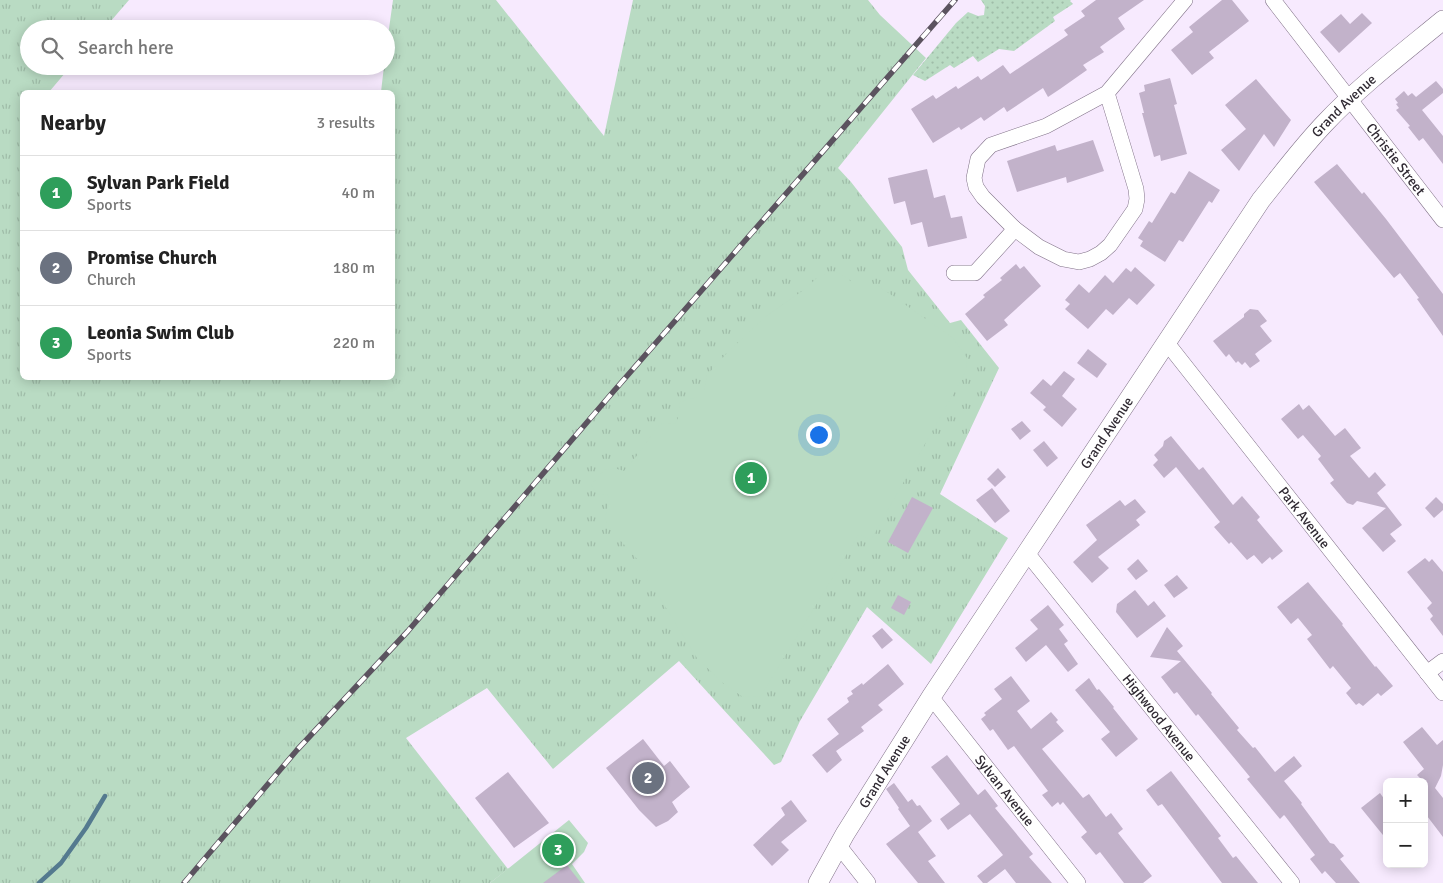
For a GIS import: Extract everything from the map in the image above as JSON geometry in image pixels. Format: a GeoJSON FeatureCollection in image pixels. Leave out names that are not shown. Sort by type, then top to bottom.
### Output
{"type":"FeatureCollection","features":[{"type":"Feature","properties":{"kind":"main road","name":"Grand Avenue"},"geometry":{"type":"LineString","coordinates":[[818,883],[879,778],[931,697],[1267,193],[1324,124],[1350,98],[1443,20]]}},
{"type":"Feature","properties":{"kind":"street"},"geometry":{"type":"LineString","coordinates":[[1107,93],[1136,189],[1137,200],[1135,209],[1110,245],[1101,253],[1079,262],[1063,259],[1039,247],[1015,229],[992,207],[976,187],[974,178],[978,159],[991,145],[1046,126],[1107,93],[1185,0]]}},
{"type":"Feature","properties":{"kind":"street","name":"Christie Street"},"geometry":{"type":"LineString","coordinates":[[1274,0],[1443,220]]}},
{"type":"Feature","properties":{"kind":"street"},"geometry":{"type":"LineString","coordinates":[[954,273],[975,273],[1015,229]]}},
{"type":"Feature","properties":{"kind":"street","name":"Park Avenue"},"geometry":{"type":"LineString","coordinates":[[1167,343],[1443,694]]}},
{"type":"Feature","properties":{"kind":"street","name":"Highwood Avenue"},"geometry":{"type":"LineString","coordinates":[[1027,553],[1292,883]]}},
{"type":"Feature","properties":{"kind":"street"},"geometry":{"type":"LineString","coordinates":[[1427,673],[1443,661]]}},
{"type":"Feature","properties":{"kind":"street","name":"Sylvan Avenue"},"geometry":{"type":"LineString","coordinates":[[931,697],[1078,883]]}},
{"type":"Feature","properties":{"kind":"street"},"geometry":{"type":"LineString","coordinates":[[838,846],[868,883]]}},
{"type":"Feature","properties":{"kind":"green space"},"geometry":{"type":"Polygon","coordinates":[[[0,0],[129,0],[112,20],[20,20],[20,75],[63,75],[51,90],[20,90],[20,380],[395,380],[395,90],[381,90],[383,75],[395,75],[395,20],[390,20],[393,0],[496,0],[604,136],[633,0],[868,0],[880,15],[926,58],[838,168],[902,247],[908,270],[950,323],[961,320],[999,368],[940,494],[1008,538],[931,664],[867,607],[800,721],[781,762],[774,765],[679,661],[553,769],[487,688],[406,738],[508,869],[490,883],[0,883],[0,0]]]}},
{"type":"Feature","properties":{"kind":"green space"},"geometry":{"type":"Polygon","coordinates":[[[981,0],[1071,0],[1073,4],[1053,17],[1055,21],[1014,51],[999,49],[978,62],[973,56],[954,68],[950,65],[925,81],[913,75],[956,23],[968,12],[978,16],[984,15],[985,6],[981,0]]]}},
{"type":"Feature","properties":{"kind":"green space"},"geometry":{"type":"Polygon","coordinates":[[[831,272],[841,274],[855,285],[877,285],[953,338],[967,358],[966,371],[871,540],[859,534],[765,689],[760,696],[743,697],[724,684],[697,658],[655,590],[647,570],[612,531],[605,520],[609,496],[606,494],[598,495],[591,485],[605,469],[610,470],[614,468],[624,471],[657,427],[663,423],[675,424],[678,418],[680,402],[697,397],[704,390],[707,375],[728,352],[765,317],[805,289],[819,276],[831,272]]]}},
{"type":"Feature","properties":{"kind":"green space"},"geometry":{"type":"Polygon","coordinates":[[[569,820],[588,843],[584,852],[572,864],[585,883],[490,883],[569,820]]]}},
{"type":"Feature","properties":{"kind":"building"},"geometry":{"type":"Polygon","coordinates":[[[1096,0],[1144,0],[1118,18],[1125,29],[1100,47],[1104,52],[1083,65],[1087,70],[1060,89],[1048,97],[1043,88],[1007,112],[1004,107],[984,121],[981,117],[961,130],[959,127],[933,143],[911,109],[933,95],[936,99],[956,86],[958,89],[978,76],[981,80],[1003,65],[1010,74],[1068,35],[1064,30],[1085,16],[1081,11],[1096,0]]]}},
{"type":"Feature","properties":{"kind":"building"},"geometry":{"type":"Polygon","coordinates":[[[1222,0],[1232,0],[1249,21],[1209,52],[1214,58],[1192,75],[1171,50],[1193,32],[1189,27],[1222,0]]]}},
{"type":"Feature","properties":{"kind":"building"},"geometry":{"type":"Polygon","coordinates":[[[1362,13],[1372,23],[1339,53],[1320,32],[1341,14],[1350,24],[1362,13]]]}},
{"type":"Feature","properties":{"kind":"building"},"geometry":{"type":"Polygon","coordinates":[[[1170,78],[1177,104],[1174,105],[1187,154],[1161,161],[1160,155],[1154,157],[1142,113],[1144,113],[1139,93],[1145,91],[1144,85],[1170,78]]]}},
{"type":"Feature","properties":{"kind":"building"},"geometry":{"type":"Polygon","coordinates":[[[1256,79],[1291,120],[1274,147],[1264,134],[1239,171],[1221,150],[1246,129],[1225,105],[1256,79]]]}},
{"type":"Feature","properties":{"kind":"building"},"geometry":{"type":"Polygon","coordinates":[[[1436,81],[1443,89],[1443,93],[1422,110],[1443,136],[1443,164],[1423,138],[1419,141],[1408,127],[1410,126],[1396,110],[1399,108],[1395,99],[1404,91],[1408,96],[1412,93],[1416,97],[1436,81]]]}},
{"type":"Feature","properties":{"kind":"building"},"geometry":{"type":"Polygon","coordinates":[[[1093,140],[1104,171],[1067,183],[1066,177],[1017,192],[1007,161],[1055,145],[1057,151],[1093,140]]]}},
{"type":"Feature","properties":{"kind":"building"},"geometry":{"type":"Polygon","coordinates":[[[1337,164],[1362,194],[1364,192],[1443,294],[1443,336],[1417,299],[1419,298],[1400,273],[1394,278],[1314,182],[1337,164]]]}},
{"type":"Feature","properties":{"kind":"building"},"geometry":{"type":"Polygon","coordinates":[[[927,169],[934,198],[945,195],[951,218],[962,216],[967,238],[928,247],[922,222],[911,225],[905,201],[894,204],[888,178],[927,169]]]}},
{"type":"Feature","properties":{"kind":"building"},"geometry":{"type":"Polygon","coordinates":[[[1189,171],[1220,190],[1212,203],[1209,201],[1183,242],[1179,240],[1165,262],[1140,246],[1143,241],[1138,238],[1149,221],[1152,223],[1171,192],[1175,194],[1189,171]]]}},
{"type":"Feature","properties":{"kind":"building"},"geometry":{"type":"Polygon","coordinates":[[[1016,264],[1020,269],[1024,266],[1041,286],[1004,320],[1008,325],[987,341],[965,314],[985,297],[983,295],[1002,280],[1000,278],[1016,264]]]}},
{"type":"Feature","properties":{"kind":"building"},"geometry":{"type":"Polygon","coordinates":[[[1135,267],[1155,285],[1137,305],[1129,298],[1113,315],[1106,309],[1088,329],[1065,309],[1070,304],[1065,300],[1079,284],[1089,293],[1105,275],[1113,283],[1126,268],[1131,272],[1135,267]]]}},
{"type":"Feature","properties":{"kind":"building"},"geometry":{"type":"Polygon","coordinates":[[[1250,309],[1258,310],[1267,321],[1260,326],[1272,341],[1255,354],[1260,361],[1250,368],[1245,362],[1242,365],[1238,361],[1236,363],[1229,354],[1226,357],[1213,341],[1244,317],[1244,314],[1250,309]]]}},
{"type":"Feature","properties":{"kind":"building"},"geometry":{"type":"Polygon","coordinates":[[[1088,349],[1107,364],[1097,378],[1077,363],[1088,349]]]}},
{"type":"Feature","properties":{"kind":"building"},"geometry":{"type":"Polygon","coordinates":[[[1064,371],[1075,379],[1062,396],[1077,409],[1062,427],[1043,410],[1046,407],[1030,393],[1043,379],[1051,386],[1064,371]]]}},
{"type":"Feature","properties":{"kind":"building"},"geometry":{"type":"Polygon","coordinates":[[[1299,404],[1303,410],[1309,405],[1335,436],[1345,428],[1361,448],[1350,456],[1369,478],[1375,472],[1386,485],[1377,493],[1402,525],[1390,534],[1396,541],[1383,552],[1362,528],[1386,508],[1357,501],[1353,505],[1347,503],[1330,483],[1334,480],[1318,459],[1321,456],[1303,435],[1298,439],[1281,419],[1299,404]]]}},
{"type":"Feature","properties":{"kind":"building"},"geometry":{"type":"Polygon","coordinates":[[[1022,421],[1031,431],[1020,440],[1011,429],[1022,421]]]}},
{"type":"Feature","properties":{"kind":"building"},"geometry":{"type":"Polygon","coordinates":[[[1171,436],[1199,470],[1203,467],[1233,505],[1242,496],[1260,517],[1257,520],[1283,551],[1272,560],[1270,557],[1262,564],[1254,555],[1247,560],[1214,527],[1220,522],[1176,467],[1164,478],[1153,465],[1158,460],[1154,455],[1163,446],[1164,441],[1171,436]]]}},
{"type":"Feature","properties":{"kind":"building"},"geometry":{"type":"Polygon","coordinates":[[[1044,441],[1058,458],[1047,467],[1033,450],[1044,441]]]}},
{"type":"Feature","properties":{"kind":"building"},"geometry":{"type":"Polygon","coordinates":[[[998,468],[1006,477],[995,487],[987,479],[998,468]]]}},
{"type":"Feature","properties":{"kind":"building"},"geometry":{"type":"Polygon","coordinates":[[[992,488],[1010,511],[995,523],[976,500],[992,488]]]}},
{"type":"Feature","properties":{"kind":"building"},"geometry":{"type":"Polygon","coordinates":[[[912,497],[933,508],[908,553],[888,542],[912,497]]]}},
{"type":"Feature","properties":{"kind":"building"},"geometry":{"type":"Polygon","coordinates":[[[1436,497],[1443,504],[1443,510],[1434,518],[1425,508],[1436,497]]]}},
{"type":"Feature","properties":{"kind":"building"},"geometry":{"type":"Polygon","coordinates":[[[1135,499],[1146,512],[1136,520],[1140,525],[1098,557],[1109,568],[1092,583],[1073,562],[1097,540],[1086,525],[1120,500],[1125,506],[1135,499]]]}},
{"type":"Feature","properties":{"kind":"building"},"geometry":{"type":"Polygon","coordinates":[[[1425,558],[1429,562],[1432,559],[1443,572],[1443,636],[1430,619],[1433,616],[1427,608],[1432,603],[1407,572],[1425,558]]]}},
{"type":"Feature","properties":{"kind":"building"},"geometry":{"type":"Polygon","coordinates":[[[1138,559],[1148,571],[1136,580],[1127,569],[1138,559]]]}},
{"type":"Feature","properties":{"kind":"building"},"geometry":{"type":"Polygon","coordinates":[[[1177,575],[1188,588],[1174,598],[1164,585],[1177,575]]]}},
{"type":"Feature","properties":{"kind":"building"},"geometry":{"type":"Polygon","coordinates":[[[1308,582],[1375,667],[1393,686],[1381,696],[1378,693],[1363,706],[1359,703],[1356,705],[1346,693],[1351,688],[1333,666],[1330,669],[1307,639],[1312,635],[1298,618],[1291,624],[1277,607],[1308,582]]]}},
{"type":"Feature","properties":{"kind":"building"},"geometry":{"type":"Polygon","coordinates":[[[1135,590],[1148,606],[1154,601],[1166,616],[1137,638],[1116,612],[1117,604],[1135,590]]]}},
{"type":"Feature","properties":{"kind":"building"},"geometry":{"type":"Polygon","coordinates":[[[898,595],[911,602],[904,615],[891,608],[898,595]]]}},
{"type":"Feature","properties":{"kind":"building"},"geometry":{"type":"Polygon","coordinates":[[[1048,605],[1064,625],[1059,629],[1068,641],[1064,644],[1078,664],[1068,672],[1046,645],[1026,662],[1015,648],[1038,629],[1030,620],[1048,605]]]}},
{"type":"Feature","properties":{"kind":"building"},"geometry":{"type":"Polygon","coordinates":[[[1167,627],[1183,646],[1177,651],[1239,728],[1237,730],[1253,748],[1255,747],[1275,772],[1294,756],[1302,766],[1284,781],[1330,843],[1334,844],[1344,856],[1340,859],[1360,883],[1336,883],[1325,871],[1322,874],[1310,859],[1315,855],[1285,816],[1280,819],[1247,779],[1250,777],[1198,714],[1196,716],[1177,692],[1174,694],[1161,677],[1181,661],[1150,657],[1167,627]]]}},
{"type":"Feature","properties":{"kind":"building"},"geometry":{"type":"Polygon","coordinates":[[[882,628],[893,640],[882,649],[872,636],[882,628]]]}},
{"type":"Feature","properties":{"kind":"building"},"geometry":{"type":"Polygon","coordinates":[[[888,664],[904,684],[878,705],[883,710],[861,727],[864,731],[836,751],[842,760],[827,773],[812,755],[839,734],[827,719],[849,702],[847,698],[853,694],[851,691],[862,683],[863,685],[888,664]]]}},
{"type":"Feature","properties":{"kind":"building"},"geometry":{"type":"Polygon","coordinates":[[[1011,676],[1030,701],[1017,711],[1031,729],[1051,712],[1058,720],[1056,722],[1064,731],[1042,749],[1083,798],[1089,794],[1106,817],[1111,813],[1123,829],[1118,833],[1152,876],[1143,883],[1124,883],[1100,852],[1096,855],[1081,837],[1087,832],[1063,802],[1060,805],[1058,802],[1052,807],[1042,795],[1048,791],[1014,746],[1008,750],[993,729],[990,731],[981,719],[986,715],[984,713],[1002,699],[994,689],[1011,676]]]}},
{"type":"Feature","properties":{"kind":"building"},"geometry":{"type":"Polygon","coordinates":[[[1089,678],[1138,739],[1116,757],[1101,739],[1110,732],[1075,690],[1089,678]]]}},
{"type":"Feature","properties":{"kind":"building"},"geometry":{"type":"Polygon","coordinates":[[[1422,727],[1437,745],[1443,740],[1443,765],[1441,776],[1435,788],[1443,798],[1443,837],[1428,817],[1428,778],[1420,778],[1417,775],[1424,769],[1403,742],[1422,727]]]}},
{"type":"Feature","properties":{"kind":"building"},"geometry":{"type":"Polygon","coordinates":[[[643,739],[664,766],[670,761],[690,787],[672,802],[678,812],[668,821],[656,827],[639,810],[606,768],[643,739]]]}},
{"type":"Feature","properties":{"kind":"building"},"geometry":{"type":"Polygon","coordinates":[[[947,755],[978,795],[985,789],[998,806],[995,808],[1033,854],[1029,857],[1052,883],[1016,883],[1005,869],[987,883],[983,883],[977,876],[1003,855],[970,814],[948,830],[940,819],[960,804],[931,767],[947,755]]]}},
{"type":"Feature","properties":{"kind":"building"},"geometry":{"type":"Polygon","coordinates":[[[1171,771],[1221,836],[1218,838],[1233,858],[1236,856],[1258,883],[1222,883],[1162,804],[1158,806],[1146,790],[1171,771]]]}},
{"type":"Feature","properties":{"kind":"building"},"geometry":{"type":"Polygon","coordinates":[[[508,772],[549,823],[514,848],[475,798],[508,772]]]}},
{"type":"Feature","properties":{"kind":"building"},"geometry":{"type":"Polygon","coordinates":[[[894,783],[908,802],[912,799],[917,806],[920,805],[932,821],[918,832],[936,856],[928,861],[945,883],[918,883],[886,844],[910,826],[886,789],[894,783]]]}},
{"type":"Feature","properties":{"kind":"building"},"geometry":{"type":"Polygon","coordinates":[[[1380,793],[1383,797],[1383,835],[1361,808],[1380,793]]]}},
{"type":"Feature","properties":{"kind":"building"},"geometry":{"type":"Polygon","coordinates":[[[791,800],[807,821],[781,842],[789,850],[772,866],[753,845],[785,815],[781,808],[791,800]]]}},
{"type":"Feature","properties":{"kind":"building"},"geometry":{"type":"Polygon","coordinates":[[[567,865],[581,883],[543,883],[567,865]]]}},
{"type":"Feature","properties":{"kind":"waterway"},"geometry":{"type":"LineString","coordinates":[[39,883],[61,863],[86,828],[105,796]]}},
{"type":"Feature","properties":{"kind":"railway"},"geometry":{"type":"LineString","coordinates":[[184,883],[297,750],[408,631],[613,392],[955,0]]}},
{"type":"Feature","properties":{"kind":"place","name":"Sylvan Park Field"},"geometry":{"type":"Point","coordinates":[751,478]}},
{"type":"Feature","properties":{"kind":"place","name":"Promise Church"},"geometry":{"type":"Point","coordinates":[648,778]}},
{"type":"Feature","properties":{"kind":"place","name":"Leonia Swim Club"},"geometry":{"type":"Point","coordinates":[558,850]}}]}
